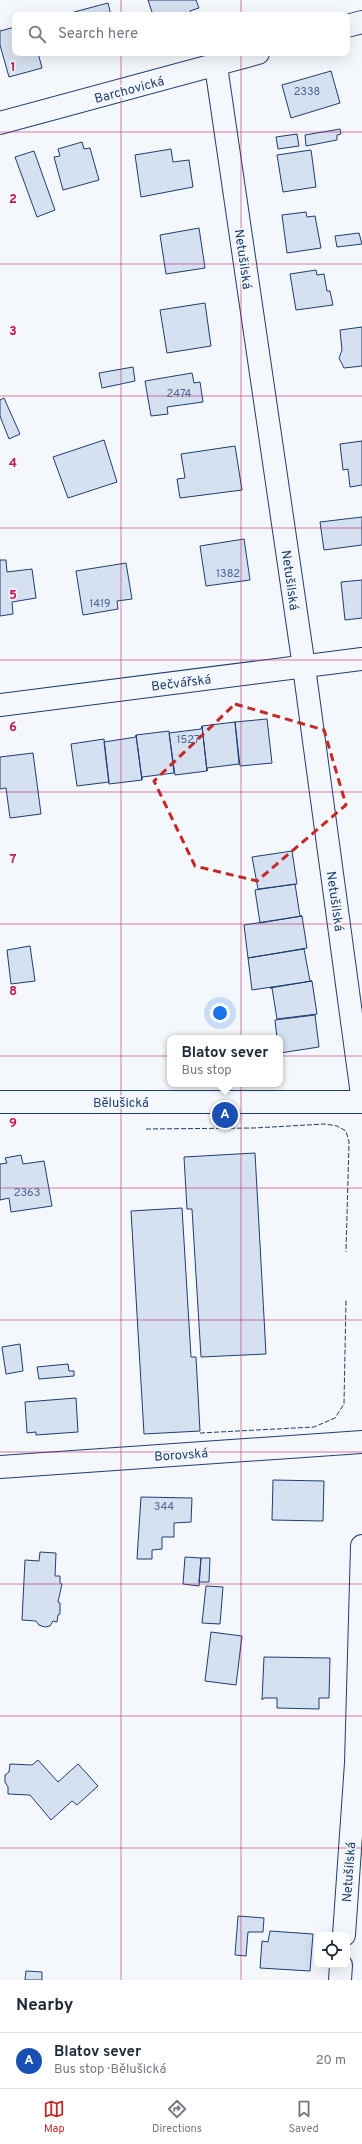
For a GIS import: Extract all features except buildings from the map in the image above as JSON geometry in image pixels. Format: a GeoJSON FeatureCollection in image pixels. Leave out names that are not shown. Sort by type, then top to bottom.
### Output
{"type":"FeatureCollection","features":[{"type":"Feature","properties":{"kind":"street"},"geometry":{"type":"LineString","coordinates":[[350,25],[362,22]]}},
{"type":"Feature","properties":{"kind":"street","name":"Barchovická"},"geometry":{"type":"LineString","coordinates":[[0,123],[216,66],[248,56]]}},
{"type":"Feature","properties":{"kind":"street","name":"Netušilská"},"geometry":{"type":"LineString","coordinates":[[216,66],[304,667],[362,1095]]}},
{"type":"Feature","properties":{"kind":"street","name":"Bečvářská"},"geometry":{"type":"LineString","coordinates":[[0,705],[362,659]]}},
{"type":"Feature","properties":{"kind":"street","name":"Bělušická"},"geometry":{"type":"LineString","coordinates":[[0,1102],[362,1102]]}},
{"type":"Feature","properties":{"kind":"street","name":"Borovská"},"geometry":{"type":"LineString","coordinates":[[0,1467],[362,1442]]}},
{"type":"Feature","properties":{"kind":"street","name":"Netušilská"},"geometry":{"type":"LineString","coordinates":[[344,1932],[359,1763],[362,1546]]}},
{"type":"Feature","properties":{"kind":"street"},"geometry":{"type":"LineString","coordinates":[[340,1980],[341,1968]]}},
{"type":"Feature","properties":{"kind":"highlighted area"},"geometry":{"type":"Polygon","coordinates":[[[235,704],[324,730],[346,805],[257,881],[195,866],[154,781],[235,704]]]}},
{"type":"Feature","properties":{"kind":"fence"},"geometry":{"type":"LineString","coordinates":[[146,1129],[254,1128],[325,1124],[337,1126],[346,1131],[349,1142],[346,1252]]}},
{"type":"Feature","properties":{"kind":"fence"},"geometry":{"type":"LineString","coordinates":[[200,1433],[314,1427],[335,1418],[344,1404],[346,1300]]}},
{"type":"Feature","properties":{"kind":"place","name":"Blatov sever"},"geometry":{"type":"Point","coordinates":[225,1115]}}]}
